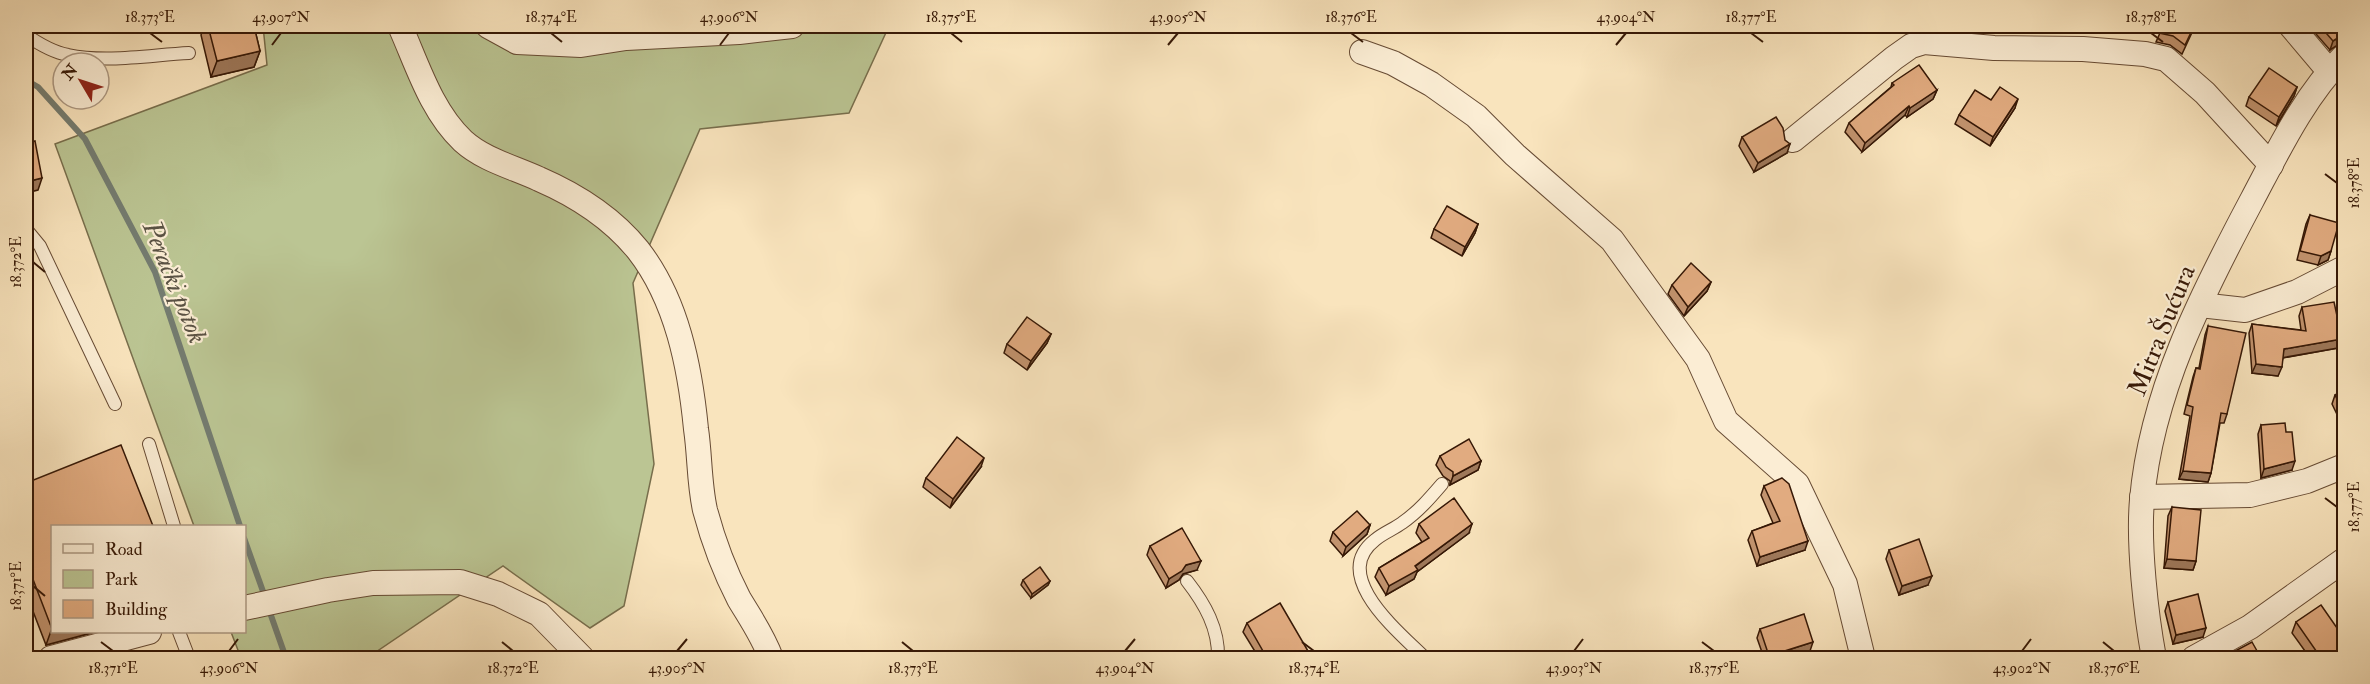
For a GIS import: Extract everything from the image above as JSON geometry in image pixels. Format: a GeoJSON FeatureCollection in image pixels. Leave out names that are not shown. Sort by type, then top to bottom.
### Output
{"type":"FeatureCollection","features":[{"type":"Feature","properties":{"kind":"street"},"geometry":{"type":"LineString","coordinates":[[400,26],[432,98],[447,123],[463,141],[482,154],[562,190],[594,209],[637,249],[651,270],[672,309],[683,350],[696,421],[698,467],[705,510],[723,564],[739,598],[761,633],[771,658]]}},
{"type":"Feature","properties":{"kind":"street"},"geometry":{"type":"LineString","coordinates":[[488,26],[517,42],[581,45],[626,38],[739,33],[792,26]]}},
{"type":"Feature","properties":{"kind":"street"},"geometry":{"type":"LineString","coordinates":[[2291,26],[2337,64]]}},
{"type":"Feature","properties":{"kind":"street"},"geometry":{"type":"LineString","coordinates":[[1793,140],[1911,46],[1924,42],[1994,48],[2083,49],[2145,54],[2166,59],[2212,100],[2271,165]]}},
{"type":"Feature","properties":{"kind":"street"},"geometry":{"type":"LineString","coordinates":[[1362,52],[1393,63],[1431,84],[1476,116],[1508,149],[1612,240],[1698,359],[1726,421],[1797,484],[1845,584],[1863,658]]}},
{"type":"Feature","properties":{"kind":"street","name":"Mitra Šućura"},"geometry":{"type":"LineString","coordinates":[[2154,658],[2141,536],[2142,497],[2150,445],[2162,397],[2217,266],[2271,165],[2337,64]]}},
{"type":"Feature","properties":{"kind":"street"},"geometry":{"type":"LineString","coordinates":[[2200,305],[2245,309],[2297,292],[2344,268]]}},
{"type":"Feature","properties":{"kind":"street"},"geometry":{"type":"LineString","coordinates":[[2142,497],[2250,495],[2307,481],[2344,466]]}},
{"type":"Feature","properties":{"kind":"street"},"geometry":{"type":"LineString","coordinates":[[2194,658],[2250,627],[2344,560]]}},
{"type":"Feature","properties":{"kind":"street"},"geometry":{"type":"LineString","coordinates":[[246,608],[373,583],[460,582],[498,594],[538,614],[582,658]]}},
{"type":"Feature","properties":{"kind":"street"},"geometry":{"type":"LineString","coordinates":[[51,658],[145,633]]}},
{"type":"Feature","properties":{"kind":"lane"},"geometry":{"type":"LineString","coordinates":[[26,35],[46,48],[66,55],[86,58],[189,53]]}},
{"type":"Feature","properties":{"kind":"lane"},"geometry":{"type":"LineString","coordinates":[[26,229],[40,246],[114,404]]}},
{"type":"Feature","properties":{"kind":"lane"},"geometry":{"type":"LineString","coordinates":[[148,444],[174,525]]}},
{"type":"Feature","properties":{"kind":"lane"},"geometry":{"type":"LineString","coordinates":[[1425,658],[1373,603],[1361,583],[1358,566],[1363,551],[1422,507],[1442,484]]}},
{"type":"Feature","properties":{"kind":"lane"},"geometry":{"type":"LineString","coordinates":[[1187,581],[1200,597],[1212,622],[1218,658]]}},
{"type":"Feature","properties":{"kind":"lane"},"geometry":{"type":"LineString","coordinates":[[179,633],[189,658]]}},
{"type":"Feature","properties":{"kind":"green space"},"geometry":{"type":"Polygon","coordinates":[[[263,26],[889,26],[849,113],[700,129],[633,283],[654,464],[624,606],[590,628],[503,566],[367,658],[241,658],[231,633],[246,633],[246,525],[194,525],[55,144],[267,65],[263,26]]]}},
{"type":"Feature","properties":{"kind":"building"},"geometry":{"type":"Polygon","coordinates":[[[208,26],[254,26],[260,51],[217,61],[208,26]]]}},
{"type":"Feature","properties":{"kind":"building"},"geometry":{"type":"Polygon","coordinates":[[[2163,26],[2194,26],[2185,45],[2173,36],[2159,33],[2163,26]]]}},
{"type":"Feature","properties":{"kind":"building"},"geometry":{"type":"Polygon","coordinates":[[[2320,26],[2344,26],[2344,34],[2333,41],[2320,26]]]}},
{"type":"Feature","properties":{"kind":"building"},"geometry":{"type":"Polygon","coordinates":[[[1919,65],[1937,90],[1910,108],[1909,106],[1865,143],[1849,123],[1894,85],[1892,83],[1919,65]]]}},
{"type":"Feature","properties":{"kind":"building"},"geometry":{"type":"Polygon","coordinates":[[[2269,68],[2297,87],[2279,117],[2249,97],[2269,68]]]}},
{"type":"Feature","properties":{"kind":"building"},"geometry":{"type":"Polygon","coordinates":[[[2000,87],[2018,99],[1993,137],[1959,115],[1975,90],[1991,100],[2000,87]]]}},
{"type":"Feature","properties":{"kind":"building"},"geometry":{"type":"Polygon","coordinates":[[[1776,117],[1783,128],[1785,140],[1790,144],[1758,163],[1742,137],[1776,117]]]}},
{"type":"Feature","properties":{"kind":"building"},"geometry":{"type":"Polygon","coordinates":[[[35,141],[42,178],[26,182],[26,143],[35,141]]]}},
{"type":"Feature","properties":{"kind":"building"},"geometry":{"type":"Polygon","coordinates":[[[1447,206],[1478,224],[1465,247],[1434,229],[1447,206]]]}},
{"type":"Feature","properties":{"kind":"building"},"geometry":{"type":"Polygon","coordinates":[[[2310,215],[2339,223],[2331,251],[2321,256],[2300,251],[2310,215]]]}},
{"type":"Feature","properties":{"kind":"building"},"geometry":{"type":"Polygon","coordinates":[[[1691,263],[1711,282],[1688,307],[1672,285],[1691,263]]]}},
{"type":"Feature","properties":{"kind":"building"},"geometry":{"type":"Polygon","coordinates":[[[2334,302],[2342,339],[2284,349],[2282,367],[2256,364],[2252,324],[2306,331],[2302,307],[2334,302]]]}},
{"type":"Feature","properties":{"kind":"building"},"geometry":{"type":"Polygon","coordinates":[[[1027,317],[1051,334],[1031,361],[1007,344],[1027,317]]]}},
{"type":"Feature","properties":{"kind":"building"},"geometry":{"type":"Polygon","coordinates":[[[2208,326],[2246,333],[2227,414],[2221,413],[2211,473],[2183,471],[2193,407],[2187,405],[2196,368],[2200,369],[2208,326]]]}},
{"type":"Feature","properties":{"kind":"building"},"geometry":{"type":"Polygon","coordinates":[[[2344,390],[2344,413],[2335,395],[2344,390]]]}},
{"type":"Feature","properties":{"kind":"building"},"geometry":{"type":"Polygon","coordinates":[[[2285,423],[2286,432],[2292,432],[2295,461],[2264,469],[2261,425],[2285,423]]]}},
{"type":"Feature","properties":{"kind":"building"},"geometry":{"type":"Polygon","coordinates":[[[957,437],[984,458],[953,499],[926,478],[957,437]]]}},
{"type":"Feature","properties":{"kind":"building"},"geometry":{"type":"Polygon","coordinates":[[[1469,439],[1481,461],[1453,476],[1453,472],[1446,467],[1440,456],[1469,439]]]}},
{"type":"Feature","properties":{"kind":"building"},"geometry":{"type":"Polygon","coordinates":[[[121,445],[153,525],[51,525],[51,626],[26,561],[26,483],[121,445]]]}},
{"type":"Feature","properties":{"kind":"building"},"geometry":{"type":"Polygon","coordinates":[[[1782,478],[1789,484],[1808,541],[1760,557],[1752,531],[1780,521],[1764,486],[1782,478]]]}},
{"type":"Feature","properties":{"kind":"building"},"geometry":{"type":"Polygon","coordinates":[[[1454,498],[1472,524],[1415,566],[1418,570],[1389,586],[1379,568],[1429,538],[1419,524],[1454,498]]]}},
{"type":"Feature","properties":{"kind":"building"},"geometry":{"type":"Polygon","coordinates":[[[2172,507],[2201,510],[2196,561],[2167,559],[2172,507]]]}},
{"type":"Feature","properties":{"kind":"building"},"geometry":{"type":"Polygon","coordinates":[[[1357,511],[1370,525],[1346,547],[1333,532],[1357,511]]]}},
{"type":"Feature","properties":{"kind":"building"},"geometry":{"type":"Polygon","coordinates":[[[1182,528],[1201,561],[1186,565],[1182,571],[1169,579],[1150,546],[1182,528]]]}},
{"type":"Feature","properties":{"kind":"building"},"geometry":{"type":"Polygon","coordinates":[[[1919,539],[1932,576],[1902,586],[1889,550],[1919,539]]]}},
{"type":"Feature","properties":{"kind":"building"},"geometry":{"type":"Polygon","coordinates":[[[1040,567],[1050,581],[1032,594],[1023,580],[1040,567]]]}},
{"type":"Feature","properties":{"kind":"building"},"geometry":{"type":"Polygon","coordinates":[[[2198,594],[2206,628],[2176,635],[2168,602],[2198,594]]]}},
{"type":"Feature","properties":{"kind":"building"},"geometry":{"type":"Polygon","coordinates":[[[1280,603],[1312,658],[1267,658],[1247,623],[1280,603]]]}},
{"type":"Feature","properties":{"kind":"building"},"geometry":{"type":"Polygon","coordinates":[[[2321,605],[2344,638],[2344,658],[2321,658],[2296,622],[2321,605]]]}},
{"type":"Feature","properties":{"kind":"building"},"geometry":{"type":"Polygon","coordinates":[[[1804,614],[1813,642],[1769,656],[1760,629],[1804,614]]]}},
{"type":"Feature","properties":{"kind":"building"},"geometry":{"type":"Polygon","coordinates":[[[2252,642],[2261,658],[2224,658],[2224,657],[2252,642]]]}},
{"type":"Feature","properties":{"kind":"waterway","name":"Perački potok"},"geometry":{"type":"LineString","coordinates":[[26,80],[38,87],[85,139],[155,272],[240,525]]}},
{"type":"Feature","properties":{"kind":"waterway","name":"Perački potok"},"geometry":{"type":"LineString","coordinates":[[246,544],[265,597]]}},
{"type":"Feature","properties":{"kind":"waterway","name":"Perački potok"},"geometry":{"type":"LineString","coordinates":[[268,607],[286,658]]}}]}
